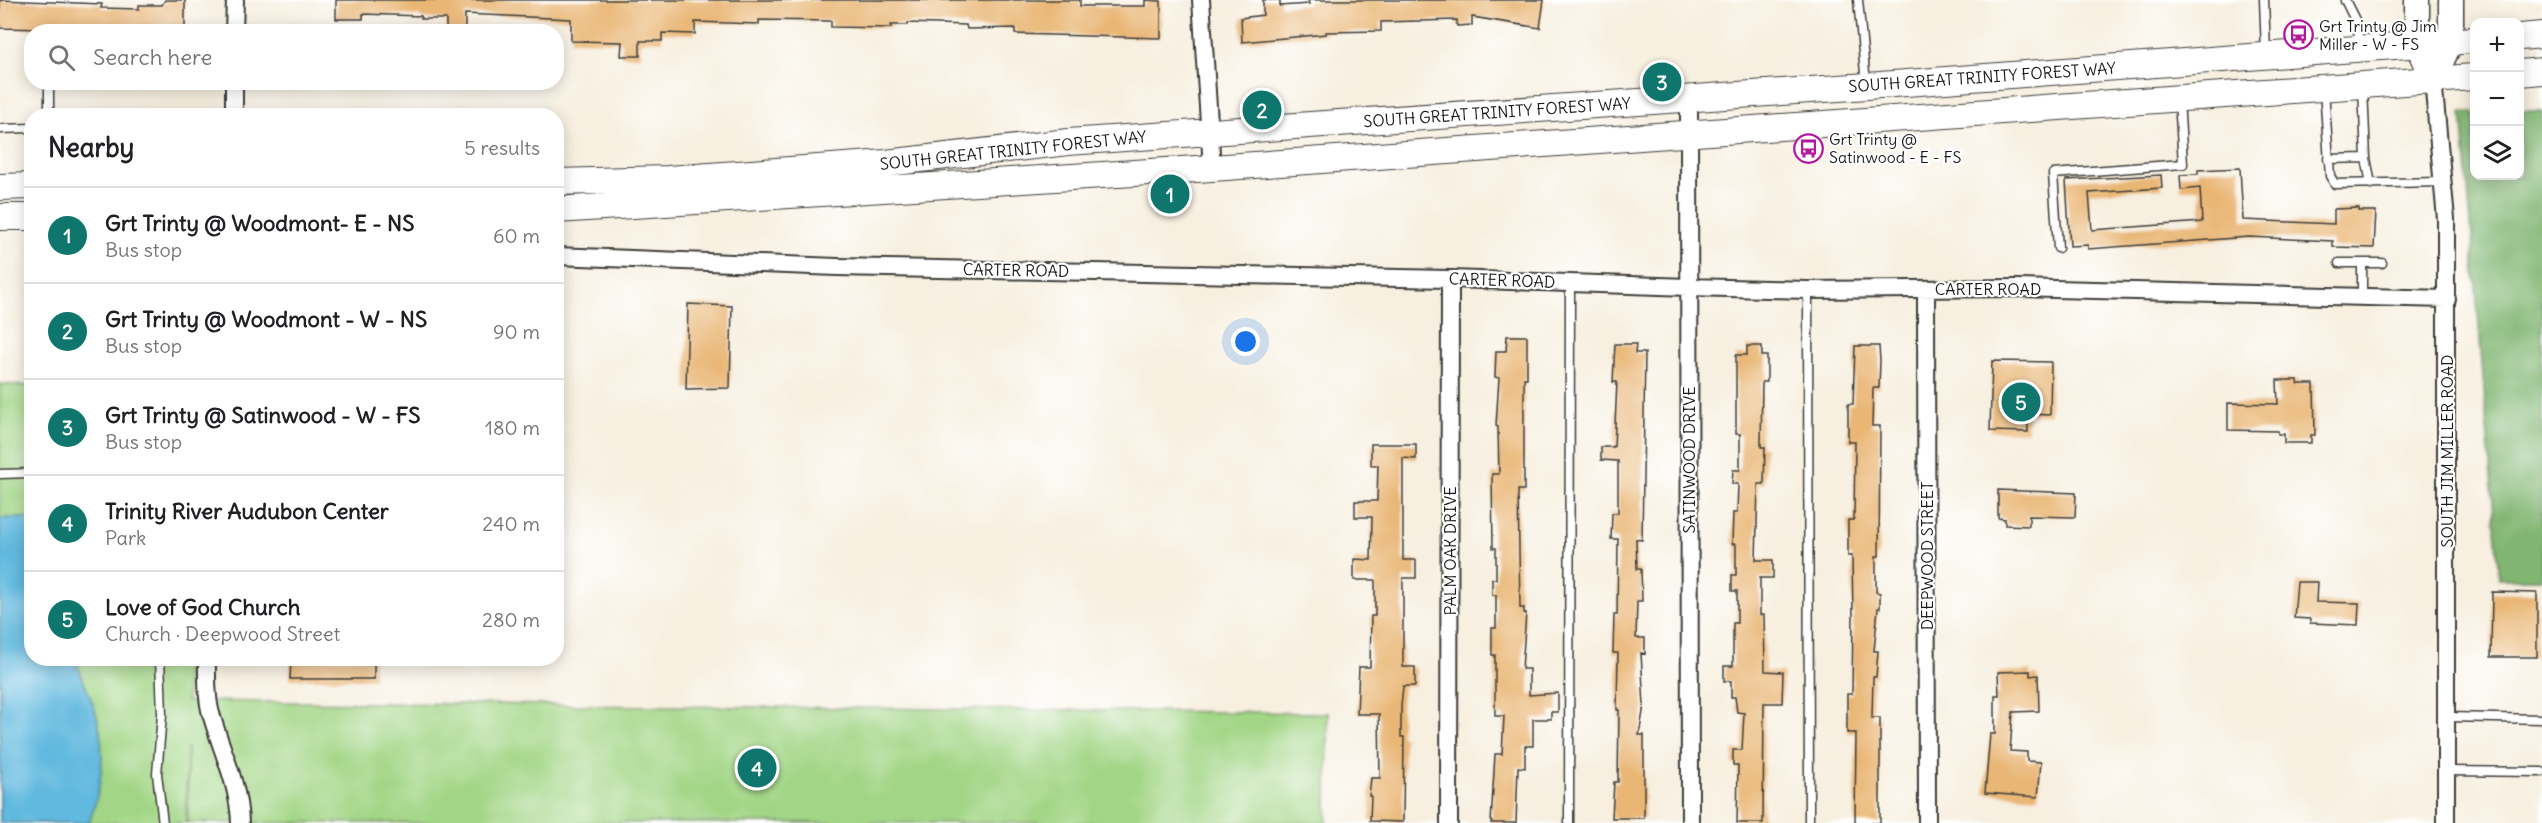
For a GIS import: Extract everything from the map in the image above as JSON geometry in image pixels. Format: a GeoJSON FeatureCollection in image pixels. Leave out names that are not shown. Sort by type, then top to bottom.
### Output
{"type":"FeatureCollection","features":[{"type":"Feature","properties":{"kind":"main road"},"geometry":{"type":"LineString","coordinates":[[2417,0],[2417,44],[2433,80],[2463,40],[2451,0]]}},
{"type":"Feature","properties":{"kind":"main road"},"geometry":{"type":"LineString","coordinates":[[2524,37],[2542,35]]}},
{"type":"Feature","properties":{"kind":"main road","name":"SOUTH GREAT TRINITY FOREST WAY"},"geometry":{"type":"LineString","coordinates":[[564,182],[668,179],[875,164],[1068,142],[1867,86],[2463,40]]}},
{"type":"Feature","properties":{"kind":"main road"},"geometry":{"type":"LineString","coordinates":[[2524,73],[2542,71]]}},
{"type":"Feature","properties":{"kind":"main road","name":"SOUTH GREAT TRINITY FOREST WAY"},"geometry":{"type":"LineString","coordinates":[[564,209],[1212,168],[2470,76]]}},
{"type":"Feature","properties":{"kind":"main road"},"geometry":{"type":"LineString","coordinates":[[0,187],[24,186]]}},
{"type":"Feature","properties":{"kind":"main road"},"geometry":{"type":"LineString","coordinates":[[0,217],[24,217]]}},
{"type":"Feature","properties":{"kind":"street"},"geometry":{"type":"LineString","coordinates":[[234,24],[235,0]]}},
{"type":"Feature","properties":{"kind":"street"},"geometry":{"type":"LineString","coordinates":[[1202,0],[1212,168]]}},
{"type":"Feature","properties":{"kind":"street","name":"SOUTH JIM MILLER ROAD"},"geometry":{"type":"LineString","coordinates":[[2433,80],[2444,182],[2447,299],[2446,823]]}},
{"type":"Feature","properties":{"kind":"street"},"geometry":{"type":"LineString","coordinates":[[234,90],[234,108]]}},
{"type":"Feature","properties":{"kind":"street","name":"SATINWOOD DRIVE"},"geometry":{"type":"LineString","coordinates":[[1689,98],[1690,823]]}},
{"type":"Feature","properties":{"kind":"street","name":"CARTER ROAD"},"geometry":{"type":"LineString","coordinates":[[564,256],[837,267],[1450,279],[1808,290],[2017,288],[2447,299]]}},
{"type":"Feature","properties":{"kind":"street","name":"PALM OAK DRIVE"},"geometry":{"type":"LineString","coordinates":[[1449,823],[1450,279]]}},
{"type":"Feature","properties":{"kind":"street","name":"DEEPWOOD STREET"},"geometry":{"type":"LineString","coordinates":[[1926,289],[1927,823]]}},
{"type":"Feature","properties":{"kind":"street"},"geometry":{"type":"LineString","coordinates":[[207,666],[210,710],[234,782],[240,823]]}},
{"type":"Feature","properties":{"kind":"lane"},"geometry":{"type":"LineString","coordinates":[[1858,0],[1867,86]]}},
{"type":"Feature","properties":{"kind":"lane"},"geometry":{"type":"LineString","coordinates":[[2265,0],[2266,56]]}},
{"type":"Feature","properties":{"kind":"lane"},"geometry":{"type":"LineString","coordinates":[[2345,0],[2356,22],[2361,48]]}},
{"type":"Feature","properties":{"kind":"lane"},"geometry":{"type":"LineString","coordinates":[[2362,84],[2366,158],[2371,184]]}},
{"type":"Feature","properties":{"kind":"lane"},"geometry":{"type":"LineString","coordinates":[[2324,87],[2328,159],[2330,176],[2335,184],[2444,182]]}},
{"type":"Feature","properties":{"kind":"lane"},"geometry":{"type":"LineString","coordinates":[[49,90],[49,108]]}},
{"type":"Feature","properties":{"kind":"lane"},"geometry":{"type":"LineString","coordinates":[[2058,248],[2053,174],[2183,164],[2179,97]]}},
{"type":"Feature","properties":{"kind":"lane"},"geometry":{"type":"LineString","coordinates":[[0,129],[24,128]]}},
{"type":"Feature","properties":{"kind":"lane"},"geometry":{"type":"LineString","coordinates":[[2328,159],[2366,158]]}},
{"type":"Feature","properties":{"kind":"lane"},"geometry":{"type":"LineString","coordinates":[[2339,264],[2382,264]]}},
{"type":"Feature","properties":{"kind":"lane"},"geometry":{"type":"LineString","coordinates":[[2362,264],[2362,297]]}},
{"type":"Feature","properties":{"kind":"lane"},"geometry":{"type":"LineString","coordinates":[[1569,823],[1570,283]]}},
{"type":"Feature","properties":{"kind":"lane"},"geometry":{"type":"LineString","coordinates":[[1808,290],[1809,823]]}},
{"type":"Feature","properties":{"kind":"lane"},"geometry":{"type":"LineString","coordinates":[[0,474],[24,473]]}},
{"type":"Feature","properties":{"kind":"lane"},"geometry":{"type":"LineString","coordinates":[[160,666],[162,715],[157,774],[163,823]]}},
{"type":"Feature","properties":{"kind":"lane"},"geometry":{"type":"LineString","coordinates":[[2447,717],[2542,719]]}},
{"type":"Feature","properties":{"kind":"lane"},"geometry":{"type":"LineString","coordinates":[[2446,771],[2542,772]]}},
{"type":"Feature","properties":{"kind":"green space"},"geometry":{"type":"Polygon","coordinates":[[[2524,111],[2542,111],[2542,579],[2499,579],[2462,112],[2470,112],[2470,180],[2524,180],[2524,111]]]}},
{"type":"Feature","properties":{"kind":"green space"},"geometry":{"type":"Polygon","coordinates":[[[0,384],[24,386],[24,666],[186,666],[187,701],[1328,713],[1327,823],[188,823],[187,747],[186,823],[0,823],[0,384]]]}},
{"type":"Feature","properties":{"kind":"water"},"geometry":{"type":"Polygon","coordinates":[[[0,518],[24,518],[24,666],[78,666],[98,722],[102,765],[98,794],[89,823],[0,823],[0,518]]]}},
{"type":"Feature","properties":{"kind":"building"},"geometry":{"type":"Polygon","coordinates":[[[0,0],[102,4],[101,8],[139,9],[139,5],[162,5],[165,0],[185,0],[185,24],[24,24],[24,29],[0,28],[0,0]]]}},
{"type":"Feature","properties":{"kind":"building"},"geometry":{"type":"Polygon","coordinates":[[[336,0],[1080,0],[1080,6],[1145,6],[1145,0],[1161,1],[1161,38],[1015,34],[1015,28],[967,29],[966,25],[908,23],[908,25],[891,25],[891,28],[831,27],[831,21],[759,20],[759,24],[695,22],[695,34],[662,33],[662,41],[640,41],[640,56],[621,56],[622,42],[571,41],[571,19],[465,14],[465,24],[446,24],[446,19],[363,14],[363,19],[336,19],[336,0]]]}},
{"type":"Feature","properties":{"kind":"building"},"geometry":{"type":"Polygon","coordinates":[[[1263,0],[1280,0],[1280,6],[1309,4],[1308,0],[1544,0],[1540,28],[1472,17],[1472,25],[1457,26],[1457,20],[1381,22],[1381,31],[1326,32],[1326,34],[1242,42],[1241,18],[1263,15],[1263,0]]]}},
{"type":"Feature","properties":{"kind":"building"},"geometry":{"type":"Polygon","coordinates":[[[2240,168],[2243,220],[2334,224],[2334,209],[2359,208],[2359,211],[2376,211],[2374,248],[2333,247],[2333,241],[2249,237],[2088,249],[2088,245],[2070,246],[2066,180],[2161,175],[2162,188],[2089,193],[2092,230],[2202,222],[2200,188],[2181,190],[2180,175],[2198,174],[2198,170],[2240,168]]]}},
{"type":"Feature","properties":{"kind":"building"},"geometry":{"type":"Polygon","coordinates":[[[688,304],[732,306],[730,388],[686,389],[688,304]]]}},
{"type":"Feature","properties":{"kind":"building"},"geometry":{"type":"Polygon","coordinates":[[[1507,336],[1527,336],[1527,378],[1524,378],[1524,490],[1518,490],[1520,608],[1524,608],[1524,613],[1526,613],[1522,669],[1529,669],[1529,695],[1558,693],[1558,712],[1551,712],[1551,719],[1533,719],[1533,746],[1525,746],[1525,768],[1518,767],[1516,823],[1491,823],[1495,754],[1502,754],[1504,716],[1495,716],[1495,655],[1492,655],[1492,628],[1496,628],[1496,595],[1492,595],[1492,579],[1496,579],[1496,548],[1493,548],[1492,474],[1499,474],[1498,427],[1496,426],[1499,378],[1495,377],[1496,351],[1506,351],[1507,336]]]}},
{"type":"Feature","properties":{"kind":"building"},"geometry":{"type":"Polygon","coordinates":[[[1615,344],[1636,344],[1635,353],[1645,353],[1642,540],[1636,539],[1637,569],[1641,569],[1642,601],[1637,601],[1636,638],[1645,638],[1645,654],[1641,653],[1644,706],[1639,735],[1644,735],[1644,818],[1612,818],[1614,782],[1618,782],[1619,710],[1617,710],[1618,653],[1613,653],[1614,615],[1617,615],[1618,539],[1611,539],[1612,513],[1618,513],[1618,461],[1601,460],[1601,447],[1614,447],[1617,382],[1613,382],[1615,344]]]}},
{"type":"Feature","properties":{"kind":"building"},"geometry":{"type":"Polygon","coordinates":[[[1747,346],[1762,346],[1762,356],[1767,356],[1767,382],[1762,382],[1761,447],[1765,447],[1764,484],[1758,484],[1756,560],[1773,560],[1773,578],[1760,578],[1760,615],[1764,615],[1765,671],[1783,672],[1782,703],[1764,703],[1763,823],[1737,823],[1738,765],[1733,765],[1733,750],[1742,750],[1744,713],[1737,712],[1735,697],[1731,697],[1731,681],[1724,681],[1724,666],[1733,666],[1733,623],[1737,623],[1737,591],[1732,591],[1732,575],[1736,575],[1736,544],[1732,544],[1733,513],[1737,513],[1738,484],[1732,484],[1733,470],[1740,470],[1740,434],[1736,434],[1736,355],[1747,355],[1747,346]]]}},
{"type":"Feature","properties":{"kind":"building"},"geometry":{"type":"Polygon","coordinates":[[[1855,346],[1879,346],[1880,361],[1879,388],[1873,388],[1872,426],[1880,426],[1879,556],[1876,556],[1876,592],[1880,593],[1880,608],[1878,608],[1874,651],[1878,651],[1876,677],[1873,677],[1872,718],[1880,718],[1880,823],[1855,823],[1856,733],[1847,733],[1847,694],[1852,694],[1853,617],[1852,556],[1848,556],[1848,520],[1854,520],[1855,442],[1848,442],[1848,404],[1853,404],[1855,346]]]}},
{"type":"Feature","properties":{"kind":"building"},"geometry":{"type":"Polygon","coordinates":[[[1992,361],[2051,362],[2050,415],[2028,414],[2028,432],[1990,431],[1992,361]]]}},
{"type":"Feature","properties":{"kind":"building"},"geometry":{"type":"Polygon","coordinates":[[[2277,380],[2298,380],[2298,384],[2314,384],[2315,435],[2311,435],[2311,443],[2284,443],[2284,434],[2278,434],[2278,431],[2228,430],[2228,403],[2278,404],[2277,380]]]}},
{"type":"Feature","properties":{"kind":"building"},"geometry":{"type":"Polygon","coordinates":[[[1371,444],[1416,444],[1416,459],[1403,458],[1403,560],[1416,560],[1416,578],[1403,578],[1403,667],[1415,667],[1415,686],[1403,686],[1401,706],[1401,737],[1404,737],[1403,822],[1370,821],[1371,778],[1380,778],[1379,714],[1357,714],[1359,667],[1370,667],[1371,616],[1375,616],[1375,580],[1354,580],[1354,559],[1371,560],[1372,517],[1355,517],[1355,501],[1377,501],[1378,465],[1371,465],[1371,444]]]}},
{"type":"Feature","properties":{"kind":"building"},"geometry":{"type":"Polygon","coordinates":[[[1998,490],[2076,493],[2075,517],[2029,516],[2029,526],[2005,525],[2005,519],[1998,518],[1998,490]]]}},
{"type":"Feature","properties":{"kind":"building"},"geometry":{"type":"Polygon","coordinates":[[[2297,582],[2317,582],[2316,602],[2359,603],[2358,625],[2310,623],[2310,619],[2294,618],[2297,582]]]}},
{"type":"Feature","properties":{"kind":"building"},"geometry":{"type":"Polygon","coordinates":[[[2492,592],[2537,593],[2537,657],[2491,657],[2492,592]]]}},
{"type":"Feature","properties":{"kind":"building"},"geometry":{"type":"Polygon","coordinates":[[[291,666],[374,666],[374,679],[290,679],[291,666]]]}},
{"type":"Feature","properties":{"kind":"building"},"geometry":{"type":"Polygon","coordinates":[[[2030,671],[2030,676],[2038,675],[2039,711],[2013,712],[2010,751],[2027,752],[2027,761],[2041,762],[2038,797],[1985,793],[1990,734],[1995,734],[1995,695],[1999,695],[1998,672],[2030,671]]]}},
{"type":"Feature","properties":{"kind":"place","name":"Grt Trinty @ Jim Miller - W - FS"},"geometry":{"type":"Point","coordinates":[2298,35]}},
{"type":"Feature","properties":{"kind":"place","name":"Grt Trinty @ Satinwood - W - FS"},"geometry":{"type":"Point","coordinates":[1662,82]}},
{"type":"Feature","properties":{"kind":"place","name":"Grt Trinty @ Woodmont - W - NS"},"geometry":{"type":"Point","coordinates":[1262,110]}},
{"type":"Feature","properties":{"kind":"place","name":"Grt Trinty @ Satinwood - E - FS"},"geometry":{"type":"Point","coordinates":[1808,148]}},
{"type":"Feature","properties":{"kind":"place","name":"Grt Trinty @ Woodmont- E - NS"},"geometry":{"type":"Point","coordinates":[1170,194]}},
{"type":"Feature","properties":{"kind":"place","name":"Love of God Church"},"geometry":{"type":"Point","coordinates":[2021,402]}},
{"type":"Feature","properties":{"kind":"place","name":"Trinity River Audubon Center"},"geometry":{"type":"Point","coordinates":[757,768]}}]}
